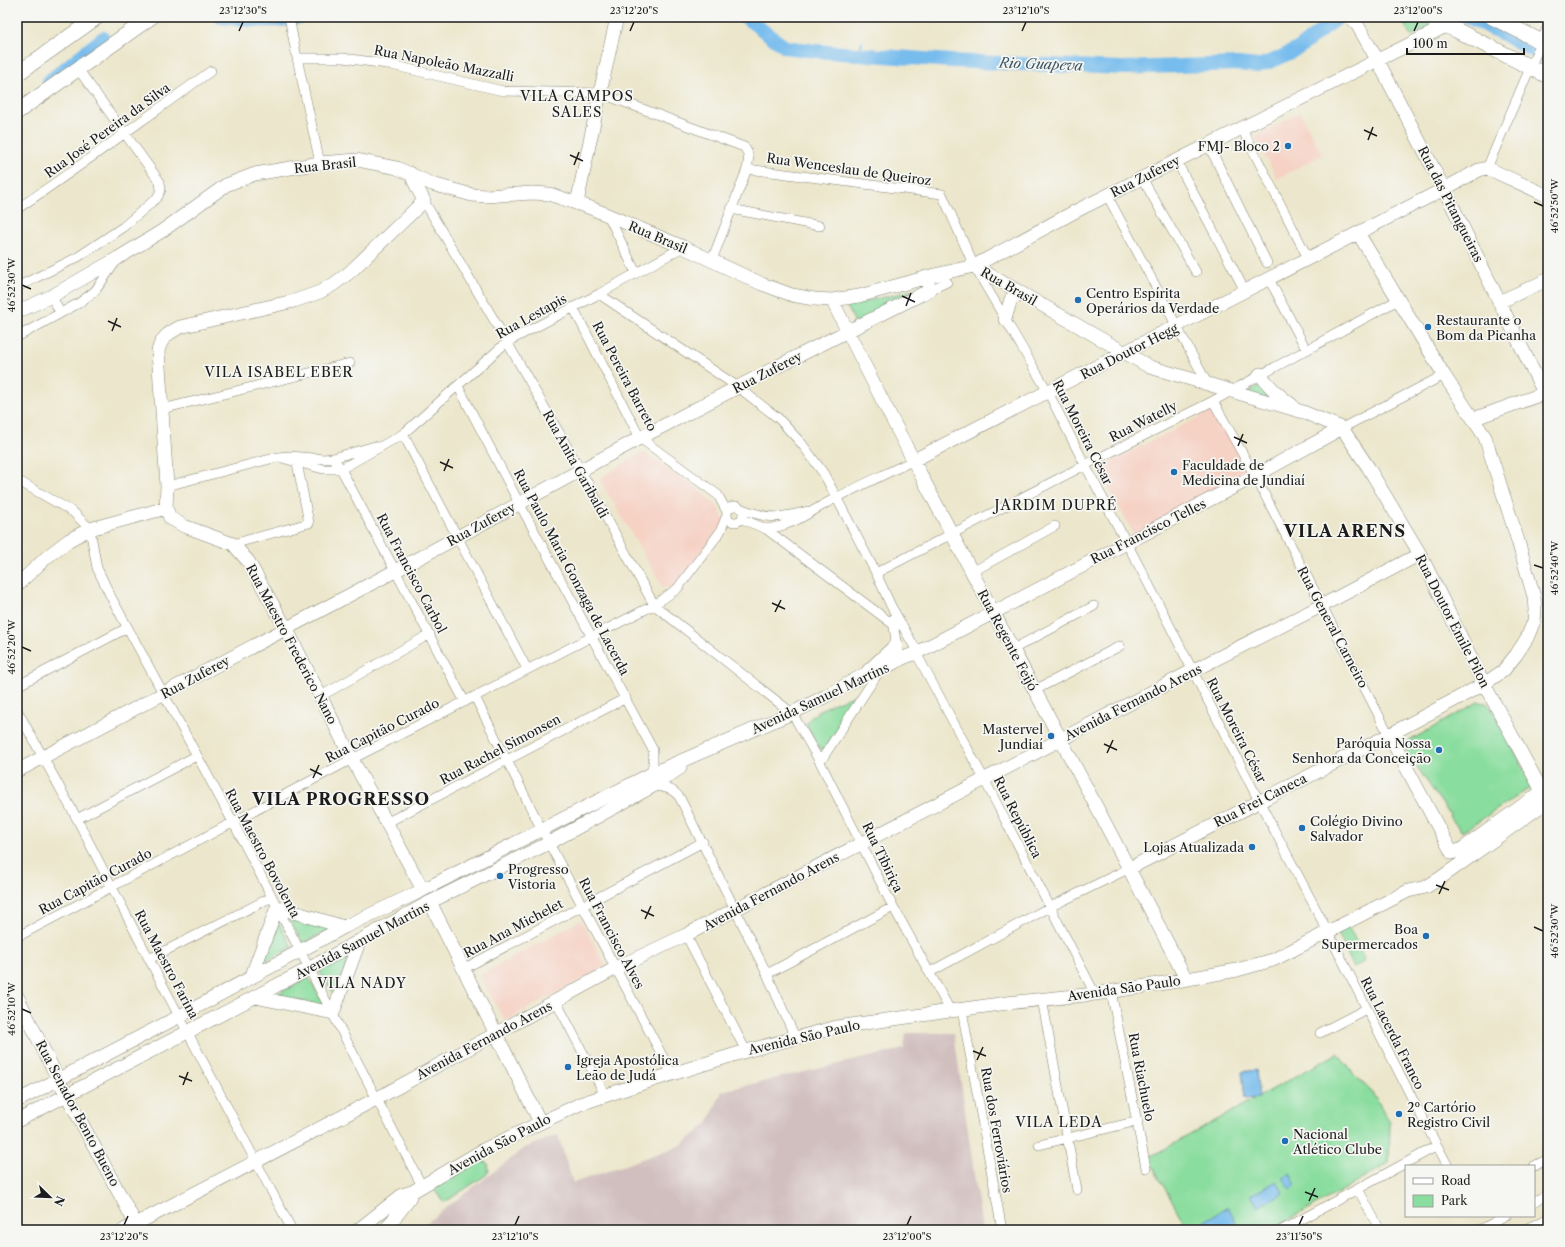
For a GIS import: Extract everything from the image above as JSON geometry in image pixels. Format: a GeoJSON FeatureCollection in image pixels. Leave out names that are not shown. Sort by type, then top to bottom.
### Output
{"type":"FeatureCollection","features":[{"type":"Feature","properties":{"kind":"main road"},"geometry":{"type":"LineString","coordinates":[[17,74],[97,17]]}},
{"type":"Feature","properties":{"kind":"main road"},"geometry":{"type":"LineString","coordinates":[[17,112],[151,17]]}},
{"type":"Feature","properties":{"kind":"main road"},"geometry":{"type":"LineString","coordinates":[[577,202],[617,17]]}},
{"type":"Feature","properties":{"kind":"main road","name":"Rua das Pitangueiras"},"geometry":{"type":"LineString","coordinates":[[1351,17],[1358,26],[1378,61],[1546,393]]}},
{"type":"Feature","properties":{"kind":"main road"},"geometry":{"type":"LineString","coordinates":[[1426,17],[1531,64],[1548,76]]}},
{"type":"Feature","properties":{"kind":"main road"},"geometry":{"type":"LineString","coordinates":[[1492,17],[1543,44]]}},
{"type":"Feature","properties":{"kind":"main road","name":"Rua Zuferey"},"geometry":{"type":"LineString","coordinates":[[974,266],[1107,195],[1446,26]]}},
{"type":"Feature","properties":{"kind":"main road","name":"Rua Brasil"},"geometry":{"type":"LineString","coordinates":[[17,312],[52,296],[118,258],[162,231],[226,185],[255,174],[320,163],[357,160],[383,164],[410,173],[432,184],[472,195],[486,196],[532,193],[549,194],[577,202],[683,247],[762,284],[792,295],[814,299],[832,300],[859,296],[974,266],[1150,367],[1304,412]]}},
{"type":"Feature","properties":{"kind":"main road"},"geometry":{"type":"LineString","coordinates":[[1487,168],[1548,196]]}},
{"type":"Feature","properties":{"kind":"main road","name":"Rua Doutor Hegg"},"geometry":{"type":"LineString","coordinates":[[914,460],[1479,170],[1487,168]]}},
{"type":"Feature","properties":{"kind":"main road","name":"Rua Anita Garibaldi"},"geometry":{"type":"LineString","coordinates":[[410,173],[424,202]]}},
{"type":"Feature","properties":{"kind":"main road"},"geometry":{"type":"LineString","coordinates":[[17,585],[48,556],[69,540],[90,529],[166,508],[167,486],[158,351],[161,340],[169,333],[180,327],[294,301],[327,288],[350,272],[424,202]]}},
{"type":"Feature","properties":{"kind":"main road","name":"Rua Frei Caneca"},"geometry":{"type":"LineString","coordinates":[[1130,868],[1389,735],[1484,684],[1503,671],[1516,655],[1527,638],[1534,621],[1534,597],[1485,437],[1444,375],[1358,232]]}},
{"type":"Feature","properties":{"kind":"main road"},"geometry":{"type":"LineString","coordinates":[[926,278],[930,290]]}},
{"type":"Feature","properties":{"kind":"main road"},"geometry":{"type":"LineString","coordinates":[[1499,302],[1548,280]]}},
{"type":"Feature","properties":{"kind":"main road","name":"Rua Zuferey"},"geometry":{"type":"LineString","coordinates":[[17,771],[395,571],[640,438],[930,290]]}},
{"type":"Feature","properties":{"kind":"main road"},"geometry":{"type":"LineString","coordinates":[[1005,319],[1011,299],[1018,295],[1028,297]]}},
{"type":"Feature","properties":{"kind":"main road","name":"Rua Regente Feijó"},"geometry":{"type":"LineString","coordinates":[[832,300],[952,534],[1130,868],[1186,979]]}},
{"type":"Feature","properties":{"kind":"main road"},"geometry":{"type":"LineString","coordinates":[[1260,374],[1280,397],[1304,412],[1342,428]]}},
{"type":"Feature","properties":{"kind":"main road"},"geometry":{"type":"LineString","coordinates":[[1473,419],[1546,393]]}},
{"type":"Feature","properties":{"kind":"main road","name":"Rua Francisco Telles"},"geometry":{"type":"LineString","coordinates":[[916,653],[1255,476],[1342,428]]}},
{"type":"Feature","properties":{"kind":"main road","name":"Rua Doutor Emile Pilon"},"geometry":{"type":"LineString","coordinates":[[1342,428],[1368,467],[1420,554],[1484,684],[1546,793]]}},
{"type":"Feature","properties":{"kind":"main road","name":"Rua Maestro Frederico Nano"},"geometry":{"type":"LineString","coordinates":[[166,508],[170,518],[184,526],[233,544],[248,561],[286,628],[352,759],[423,890]]}},
{"type":"Feature","properties":{"kind":"main road","name":"Avenida Fernando Arens"},"geometry":{"type":"LineString","coordinates":[[124,1230],[138,1227],[257,1160],[376,1099],[616,968],[686,935],[1420,554]]}},
{"type":"Feature","properties":{"kind":"main road"},"geometry":{"type":"LineString","coordinates":[[867,673],[896,643]]}},
{"type":"Feature","properties":{"kind":"main road","name":"Avenida Samuel Martins"},"geometry":{"type":"LineString","coordinates":[[17,1121],[310,968],[430,902],[549,843],[652,780],[703,752],[792,713],[867,673],[880,670],[916,653]]}},
{"type":"Feature","properties":{"kind":"main road","name":"Rua General Carneiro"},"geometry":{"type":"LineString","coordinates":[[1389,735],[1452,853]]}},
{"type":"Feature","properties":{"kind":"main road","name":"Avenida Samuel Martins"},"geometry":{"type":"LineString","coordinates":[[17,1101],[58,1078],[180,1016],[344,927],[423,890],[542,830],[652,780]]}},
{"type":"Feature","properties":{"kind":"main road"},"geometry":{"type":"LineString","coordinates":[[1408,892],[1426,886],[1439,879],[1512,828],[1538,803],[1542,796],[1546,793]]}},
{"type":"Feature","properties":{"kind":"main road"},"geometry":{"type":"LineString","coordinates":[[1408,892],[1449,863],[1452,853],[1462,849],[1546,793]]}},
{"type":"Feature","properties":{"kind":"main road","name":"Avenida São Paulo"},"geometry":{"type":"LineString","coordinates":[[358,1230],[402,1195],[417,1189],[485,1149],[580,1104],[605,1095],[746,1051],[837,1027],[1042,999],[1095,994],[1237,970],[1273,960],[1408,892]]}},
{"type":"Feature","properties":{"kind":"main road"},"geometry":{"type":"LineString","coordinates":[[251,978],[275,902],[344,927]]}},
{"type":"Feature","properties":{"kind":"main road"},"geometry":{"type":"LineString","coordinates":[[430,902],[540,1122]]}},
{"type":"Feature","properties":{"kind":"main road"},"geometry":{"type":"LineString","coordinates":[[255,997],[333,1013],[359,942]]}},
{"type":"Feature","properties":{"kind":"main road","name":"Rua Senador Bento Bueno"},"geometry":{"type":"LineString","coordinates":[[17,996],[58,1078],[138,1227]]}},
{"type":"Feature","properties":{"kind":"main road"},"geometry":{"type":"LineString","coordinates":[[385,1230],[417,1189]]}},
{"type":"Feature","properties":{"kind":"street"},"geometry":{"type":"LineString","coordinates":[[290,21],[320,163]]}},
{"type":"Feature","properties":{"kind":"street"},"geometry":{"type":"LineString","coordinates":[[1487,168],[1531,64],[1543,44],[1548,26]]}},
{"type":"Feature","properties":{"kind":"street","name":"Rua Napoleão Mazzalli"},"geometry":{"type":"LineString","coordinates":[[297,58],[343,58],[387,64],[455,81],[503,90],[600,93],[744,147],[748,152],[749,159],[747,169]]}},
{"type":"Feature","properties":{"kind":"street"},"geometry":{"type":"LineString","coordinates":[[17,288],[78,257],[123,227],[157,198],[161,190],[160,182],[78,69]]}},
{"type":"Feature","properties":{"kind":"street","name":"Rua José Pereira da Silva"},"geometry":{"type":"LineString","coordinates":[[17,209],[62,179],[211,71]]}},
{"type":"Feature","properties":{"kind":"street"},"geometry":{"type":"LineString","coordinates":[[1241,128],[1308,258]]}},
{"type":"Feature","properties":{"kind":"street"},"geometry":{"type":"LineString","coordinates":[[1208,144],[1267,263]]}},
{"type":"Feature","properties":{"kind":"street"},"geometry":{"type":"LineString","coordinates":[[1176,160],[1245,291]]}},
{"type":"Feature","properties":{"kind":"street"},"geometry":{"type":"LineString","coordinates":[[712,260],[747,169]]}},
{"type":"Feature","properties":{"kind":"street","name":"Rua Wenceslau de Queiroz"},"geometry":{"type":"LineString","coordinates":[[747,169],[942,194],[974,266]]}},
{"type":"Feature","properties":{"kind":"street"},"geometry":{"type":"LineString","coordinates":[[1142,178],[1196,272]]}},
{"type":"Feature","properties":{"kind":"street"},"geometry":{"type":"LineString","coordinates":[[1107,195],[1207,383]]}},
{"type":"Feature","properties":{"kind":"street","name":"Rua Anita Garibaldi"},"geometry":{"type":"LineString","coordinates":[[424,202],[581,471],[654,605],[792,713]]}},
{"type":"Feature","properties":{"kind":"street"},"geometry":{"type":"LineString","coordinates":[[731,209],[820,226]]}},
{"type":"Feature","properties":{"kind":"street"},"geometry":{"type":"LineString","coordinates":[[608,215],[636,273]]}},
{"type":"Feature","properties":{"kind":"street","name":"Rua Lestapis"},"geometry":{"type":"LineString","coordinates":[[278,457],[323,469],[341,468],[402,434],[507,342],[599,294],[683,247]]}},
{"type":"Feature","properties":{"kind":"street"},"geometry":{"type":"LineString","coordinates":[[17,337],[79,303],[95,291],[118,258]]}},
{"type":"Feature","properties":{"kind":"street","name":"Rua Moreira César"},"geometry":{"type":"LineString","coordinates":[[974,266],[1048,392],[1328,932]]}},
{"type":"Feature","properties":{"kind":"street"},"geometry":{"type":"LineString","coordinates":[[1269,279],[1306,349]]}},
{"type":"Feature","properties":{"kind":"street","name":"Rua Zuferey"},"geometry":{"type":"LineString","coordinates":[[930,290],[947,282]]}},
{"type":"Feature","properties":{"kind":"street"},"geometry":{"type":"LineString","coordinates":[[599,294],[738,387],[778,418],[802,444],[824,474],[876,573],[891,606],[897,650],[903,658]]}},
{"type":"Feature","properties":{"kind":"street"},"geometry":{"type":"LineString","coordinates":[[52,296],[60,313]]}},
{"type":"Feature","properties":{"kind":"street","name":"Rua Watelly"},"geometry":{"type":"LineString","coordinates":[[876,573],[1231,391],[1398,300]]}},
{"type":"Feature","properties":{"kind":"street","name":"Rua Pereira Barreto"},"geometry":{"type":"LineString","coordinates":[[573,307],[640,438],[718,495],[734,502],[740,514],[766,529],[894,625]]}},
{"type":"Feature","properties":{"kind":"street"},"geometry":{"type":"LineString","coordinates":[[162,409],[350,363]]}},
{"type":"Feature","properties":{"kind":"street","name":"Rua Francisco Telles"},"geometry":{"type":"LineString","coordinates":[[1342,428],[1444,375]]}},
{"type":"Feature","properties":{"kind":"street","name":"Rua Paulo Maria Gonzaga de Lacerda"},"geometry":{"type":"LineString","coordinates":[[458,386],[519,503],[653,750],[652,780]]}},
{"type":"Feature","properties":{"kind":"street","name":"Rua General Carneiro"},"geometry":{"type":"LineString","coordinates":[[1213,400],[1255,476],[1389,735]]}},
{"type":"Feature","properties":{"kind":"street"},"geometry":{"type":"LineString","coordinates":[[402,434],[527,669]]}},
{"type":"Feature","properties":{"kind":"street","name":"Rua Lestapis"},"geometry":{"type":"LineString","coordinates":[[167,486],[278,457],[290,456],[324,459],[333,458],[388,442]]}},
{"type":"Feature","properties":{"kind":"street","name":"Rua Francisco Carbol"},"geometry":{"type":"LineString","coordinates":[[333,458],[341,468],[465,702]]}},
{"type":"Feature","properties":{"kind":"street","name":"Rua Doutor Hegg"},"geometry":{"type":"LineString","coordinates":[[740,514],[786,517],[813,510],[914,460]]}},
{"type":"Feature","properties":{"kind":"street"},"geometry":{"type":"LineString","coordinates":[[233,544],[308,523],[297,463]]}},
{"type":"Feature","properties":{"kind":"street"},"geometry":{"type":"LineString","coordinates":[[17,480],[73,512],[90,529]]}},
{"type":"Feature","properties":{"kind":"street","name":"Rua Pereira Barreto"},"geometry":{"type":"LineString","coordinates":[[718,495],[727,514]]}},
{"type":"Feature","properties":{"kind":"street"},"geometry":{"type":"LineString","coordinates":[[720,532],[731,507],[736,506],[740,514]]}},
{"type":"Feature","properties":{"kind":"street","name":"Rua Doutor Hegg"},"geometry":{"type":"LineString","coordinates":[[766,529],[780,528],[793,523],[804,518],[813,510]]}},
{"type":"Feature","properties":{"kind":"street"},"geometry":{"type":"LineString","coordinates":[[727,514],[730,521],[740,514]]}},
{"type":"Feature","properties":{"kind":"street"},"geometry":{"type":"LineString","coordinates":[[720,532],[740,514]]}},
{"type":"Feature","properties":{"kind":"street"},"geometry":{"type":"LineString","coordinates":[[972,572],[1055,526]]}},
{"type":"Feature","properties":{"kind":"street","name":"Rua Maestro Bovolenta"},"geometry":{"type":"LineString","coordinates":[[90,529],[97,568],[127,628],[164,693],[196,756],[233,822],[310,968],[376,1099],[417,1189]]}},
{"type":"Feature","properties":{"kind":"street","name":"Rua Capitão Curado"},"geometry":{"type":"LineString","coordinates":[[17,937],[352,759],[654,605],[677,589],[720,532]]}},
{"type":"Feature","properties":{"kind":"street","name":"Rua República"},"geometry":{"type":"LineString","coordinates":[[891,606],[984,779],[1095,994]]}},
{"type":"Feature","properties":{"kind":"street"},"geometry":{"type":"LineString","coordinates":[[1013,650],[1094,606]]}},
{"type":"Feature","properties":{"kind":"street"},"geometry":{"type":"LineString","coordinates":[[17,686],[127,628]]}},
{"type":"Feature","properties":{"kind":"street"},"geometry":{"type":"LineString","coordinates":[[321,696],[430,634]]}},
{"type":"Feature","properties":{"kind":"street"},"geometry":{"type":"LineString","coordinates":[[896,643],[903,639],[910,639]]}},
{"type":"Feature","properties":{"kind":"street"},"geometry":{"type":"LineString","coordinates":[[1035,690],[1120,646]]}},
{"type":"Feature","properties":{"kind":"street"},"geometry":{"type":"LineString","coordinates":[[820,762],[880,670]]}},
{"type":"Feature","properties":{"kind":"street","name":"Rua Francisco Alves"},"geometry":{"type":"LineString","coordinates":[[475,697],[542,830],[672,1074]]}},
{"type":"Feature","properties":{"kind":"street","name":"Rua Rachel Simonsen"},"geometry":{"type":"LineString","coordinates":[[386,823],[626,698]]}},
{"type":"Feature","properties":{"kind":"street","name":"Rua Maestro Farina"},"geometry":{"type":"LineString","coordinates":[[17,710],[77,819],[149,959],[257,1160],[292,1230]]}},
{"type":"Feature","properties":{"kind":"street","name":"Rua Tibiriça"},"geometry":{"type":"LineString","coordinates":[[792,713],[820,762],[893,907],[930,972],[956,1011]]}},
{"type":"Feature","properties":{"kind":"street"},"geometry":{"type":"LineString","coordinates":[[77,819],[196,756]]}},
{"type":"Feature","properties":{"kind":"street"},"geometry":{"type":"LineString","coordinates":[[652,780],[676,793],[680,798],[736,909],[795,1037]]}},
{"type":"Feature","properties":{"kind":"street","name":"Rua Ana Michelet"},"geometry":{"type":"LineString","coordinates":[[463,969],[702,842]]}},
{"type":"Feature","properties":{"kind":"street","name":"Rua Frei Caneca"},"geometry":{"type":"LineString","coordinates":[[930,972],[1050,907],[1130,868]]}},
{"type":"Feature","properties":{"kind":"street"},"geometry":{"type":"LineString","coordinates":[[149,959],[275,902]]}},
{"type":"Feature","properties":{"kind":"street"},"geometry":{"type":"LineString","coordinates":[[767,974],[893,907]]}},
{"type":"Feature","properties":{"kind":"street","name":"Rua Lacerda Franco"},"geometry":{"type":"LineString","coordinates":[[1328,932],[1366,1009],[1447,1165]]}},
{"type":"Feature","properties":{"kind":"street"},"geometry":{"type":"LineString","coordinates":[[686,935],[746,1051]]}},
{"type":"Feature","properties":{"kind":"street","name":"Rua Riachuelo"},"geometry":{"type":"LineString","coordinates":[[1112,991],[1146,1168]]}},
{"type":"Feature","properties":{"kind":"street"},"geometry":{"type":"LineString","coordinates":[[1042,999],[1077,1190]]}},
{"type":"Feature","properties":{"kind":"street"},"geometry":{"type":"LineString","coordinates":[[556,1001],[605,1095]]}},
{"type":"Feature","properties":{"kind":"street"},"geometry":{"type":"LineString","coordinates":[[1320,1033],[1366,1009]]}},
{"type":"Feature","properties":{"kind":"street","name":"Rua dos Ferroviários"},"geometry":{"type":"LineString","coordinates":[[956,1011],[1002,1230]]}},
{"type":"Feature","properties":{"kind":"street"},"geometry":{"type":"LineString","coordinates":[[1039,1145],[1138,1121]]}},
{"type":"Feature","properties":{"kind":"street"},"geometry":{"type":"LineString","coordinates":[[1282,1230],[1299,1227],[1358,1189],[1437,1146]]}},
{"type":"Feature","properties":{"kind":"street"},"geometry":{"type":"LineString","coordinates":[[1535,1166],[1548,1159]]}},
{"type":"Feature","properties":{"kind":"street"},"geometry":{"type":"LineString","coordinates":[[1358,1189],[1380,1230]]}},
{"type":"Feature","properties":{"kind":"street"},"geometry":{"type":"LineString","coordinates":[[1535,1201],[1548,1194]]}},
{"type":"Feature","properties":{"kind":"street"},"geometry":{"type":"LineString","coordinates":[[1480,1230],[1504,1217]]}},
{"type":"Feature","properties":{"kind":"shaded area","name":"FMJ- Bloco 2"},"geometry":{"type":"Polygon","coordinates":[[[1300,112],[1322,155],[1277,179],[1255,137],[1300,112]]]}},
{"type":"Feature","properties":{"kind":"shaded area","name":"Faculdade de Medicina de Jundiaí"},"geometry":{"type":"Polygon","coordinates":[[[1215,409],[1249,476],[1134,535],[1098,468],[1215,409]]]}},
{"type":"Feature","properties":{"kind":"shaded area"},"geometry":{"type":"Polygon","coordinates":[[[643,452],[692,484],[717,506],[725,522],[676,589],[663,587],[601,482],[602,477],[643,452]]]}},
{"type":"Feature","properties":{"kind":"shaded area"},"geometry":{"type":"Polygon","coordinates":[[[581,920],[606,966],[505,1021],[480,975],[581,920]]]}},
{"type":"Feature","properties":{"kind":"shaded area"},"geometry":{"type":"Polygon","coordinates":[[[906,1033],[954,1033],[982,1230],[417,1230],[525,1148],[558,1135],[573,1183],[682,1145],[708,1123],[722,1091],[904,1049],[906,1033]]]}},
{"type":"Feature","properties":{"kind":"green space"},"geometry":{"type":"Polygon","coordinates":[[[1400,17],[1417,17],[1431,24],[1431,26],[1411,36],[1400,17]]]}},
{"type":"Feature","properties":{"kind":"green space"},"geometry":{"type":"Polygon","coordinates":[[[923,288],[855,323],[847,306],[923,288]]]}},
{"type":"Feature","properties":{"kind":"green space"},"geometry":{"type":"Polygon","coordinates":[[[1261,385],[1281,402],[1246,393],[1261,385]]]}},
{"type":"Feature","properties":{"kind":"green space"},"geometry":{"type":"Polygon","coordinates":[[[861,693],[824,749],[820,749],[806,725],[810,719],[822,709],[861,693]]]}},
{"type":"Feature","properties":{"kind":"green space"},"geometry":{"type":"Polygon","coordinates":[[[1478,702],[1487,703],[1494,712],[1533,786],[1462,832],[1449,816],[1450,815],[1402,745],[1478,702]]]}},
{"type":"Feature","properties":{"kind":"green space"},"geometry":{"type":"Polygon","coordinates":[[[285,913],[335,927],[303,943],[285,913]]]}},
{"type":"Feature","properties":{"kind":"green space"},"geometry":{"type":"Polygon","coordinates":[[[277,920],[292,947],[258,965],[277,920]]]}},
{"type":"Feature","properties":{"kind":"green space"},"geometry":{"type":"Polygon","coordinates":[[[1348,925],[1364,958],[1363,962],[1354,968],[1337,931],[1348,925]]]}},
{"type":"Feature","properties":{"kind":"green space"},"geometry":{"type":"Polygon","coordinates":[[[351,951],[335,997],[319,971],[351,951]]]}},
{"type":"Feature","properties":{"kind":"green space"},"geometry":{"type":"Polygon","coordinates":[[[309,978],[325,1007],[276,994],[309,978]]]}},
{"type":"Feature","properties":{"kind":"green space","name":"Nacional Atlético Clube"},"geometry":{"type":"Polygon","coordinates":[[[1338,1053],[1355,1076],[1366,1085],[1377,1100],[1390,1123],[1389,1163],[1349,1187],[1269,1230],[1188,1230],[1148,1158],[1338,1053]]]}},
{"type":"Feature","properties":{"kind":"green space"},"geometry":{"type":"Polygon","coordinates":[[[481,1160],[488,1164],[489,1170],[486,1175],[445,1202],[443,1201],[435,1191],[436,1186],[481,1160]]]}},
{"type":"Feature","properties":{"kind":"water"},"geometry":{"type":"Polygon","coordinates":[[[1256,1070],[1259,1098],[1245,1099],[1242,1072],[1256,1070]]]}},
{"type":"Feature","properties":{"kind":"water"},"geometry":{"type":"Polygon","coordinates":[[[1290,1173],[1296,1185],[1290,1189],[1283,1177],[1290,1173]]]}},
{"type":"Feature","properties":{"kind":"water"},"geometry":{"type":"Polygon","coordinates":[[[1277,1181],[1283,1193],[1258,1207],[1251,1195],[1277,1181]]]}},
{"type":"Feature","properties":{"kind":"water"},"geometry":{"type":"Polygon","coordinates":[[[1228,1207],[1240,1228],[1235,1230],[1203,1230],[1200,1224],[1228,1207]]]}},
{"type":"Feature","properties":{"kind":"waterway","name":"Rio Guapeva"},"geometry":{"type":"LineString","coordinates":[[220,17],[250,20],[280,20],[300,17]]}},
{"type":"Feature","properties":{"kind":"waterway","name":"Rio Guapeva"},"geometry":{"type":"LineString","coordinates":[[745,17],[785,47],[815,51],[952,61],[1122,68],[1238,64],[1258,66],[1277,59],[1299,48],[1335,20]]}},
{"type":"Feature","properties":{"kind":"waterway","name":"Rio Guapeva"},"geometry":{"type":"LineString","coordinates":[[1467,17],[1548,58]]}},
{"type":"Feature","properties":{"kind":"waterway","name":"Rio Guapeva"},"geometry":{"type":"LineString","coordinates":[[49,81],[103,38]]}},
{"type":"Feature","properties":{"kind":"waterway"},"geometry":{"type":"LineString","coordinates":[[859,54],[862,42]]}},
{"type":"Feature","properties":{"kind":"place","name":"FMJ- Bloco 2"},"geometry":{"type":"Point","coordinates":[1288,146]}},
{"type":"Feature","properties":{"kind":"place","name":"Centro Espírita Operários da Verdade"},"geometry":{"type":"Point","coordinates":[1078,300]}},
{"type":"Feature","properties":{"kind":"place","name":"Restaurante o Bom da Picanha"},"geometry":{"type":"Point","coordinates":[1428,327]}},
{"type":"Feature","properties":{"kind":"place","name":"Faculdade de Medicina de Jundiaí"},"geometry":{"type":"Point","coordinates":[1174,472]}},
{"type":"Feature","properties":{"kind":"place","name":"Mastervel Jundiaí"},"geometry":{"type":"Point","coordinates":[1051,736]}},
{"type":"Feature","properties":{"kind":"place","name":"Paróquia Nossa Senhora da Conceição"},"geometry":{"type":"Point","coordinates":[1439,750]}},
{"type":"Feature","properties":{"kind":"place","name":"Colégio Divino Salvador"},"geometry":{"type":"Point","coordinates":[1302,828]}},
{"type":"Feature","properties":{"kind":"place","name":"Lojas Atualizada"},"geometry":{"type":"Point","coordinates":[1252,847]}},
{"type":"Feature","properties":{"kind":"place","name":"Progresso Vistoria"},"geometry":{"type":"Point","coordinates":[500,876]}},
{"type":"Feature","properties":{"kind":"place","name":"Boa Supermercados"},"geometry":{"type":"Point","coordinates":[1426,936]}},
{"type":"Feature","properties":{"kind":"place","name":"Igreja Apostólica Leão de Judá"},"geometry":{"type":"Point","coordinates":[568,1067]}},
{"type":"Feature","properties":{"kind":"place","name":"2º Cartório Registro Civil"},"geometry":{"type":"Point","coordinates":[1399,1114]}},
{"type":"Feature","properties":{"kind":"place","name":"Nacional Atlético Clube"},"geometry":{"type":"Point","coordinates":[1285,1141]}},
{"type":"Feature","properties":{"kind":"district","name":"VILA CAMPOS SALES"},"geometry":{"type":"Point","coordinates":[577,104]}},
{"type":"Feature","properties":{"kind":"district","name":"VILA ISABEL EBER"},"geometry":{"type":"Point","coordinates":[279,372]}},
{"type":"Feature","properties":{"kind":"district","name":"JARDIM DUPRÉ"},"geometry":{"type":"Point","coordinates":[1056,505]}},
{"type":"Feature","properties":{"kind":"district","name":"VILA ARENS"},"geometry":{"type":"Point","coordinates":[1345,531]}},
{"type":"Feature","properties":{"kind":"district","name":"VILA PROGRESSO"},"geometry":{"type":"Point","coordinates":[341,799]}},
{"type":"Feature","properties":{"kind":"district","name":"VILA NADY"},"geometry":{"type":"Point","coordinates":[362,983]}},
{"type":"Feature","properties":{"kind":"district","name":"VILA LEDA"},"geometry":{"type":"Point","coordinates":[1059,1122]}}]}
